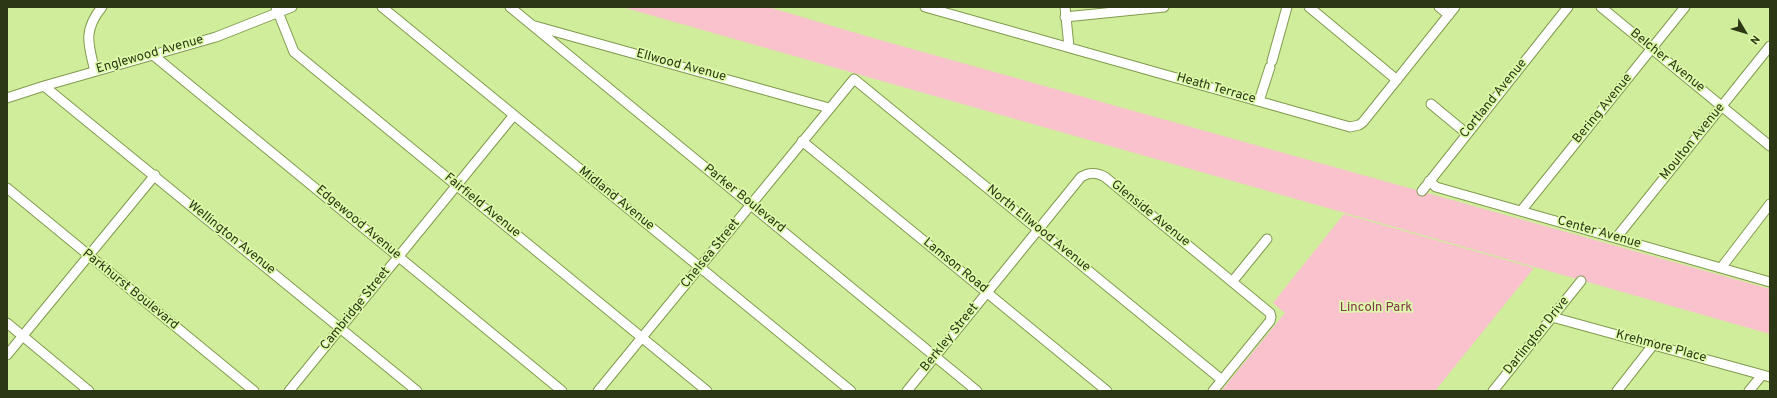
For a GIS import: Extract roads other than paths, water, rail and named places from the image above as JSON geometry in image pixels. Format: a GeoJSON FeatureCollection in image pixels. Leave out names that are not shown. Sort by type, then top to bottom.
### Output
{"type":"FeatureCollection","features":[{"type":"Feature","properties":{"kind":"street"},"geometry":{"type":"LineString","coordinates":[[95,71],[88,44],[88,36],[93,20],[102,7]]}},
{"type":"Feature","properties":{"kind":"street","name":"Englewood Avenue"},"geometry":{"type":"LineString","coordinates":[[7,98],[95,71],[216,37],[277,10],[292,7]]}},
{"type":"Feature","properties":{"kind":"street","name":"Midland Avenue"},"geometry":{"type":"LineString","coordinates":[[382,7],[851,391]]}},
{"type":"Feature","properties":{"kind":"street","name":"Parker Boulevard"},"geometry":{"type":"LineString","coordinates":[[510,7],[977,391]]}},
{"type":"Feature","properties":{"kind":"street","name":"Heath Terrace"},"geometry":{"type":"LineString","coordinates":[[925,7],[1355,127],[1363,122],[1456,7]]}},
{"type":"Feature","properties":{"kind":"street"},"geometry":{"type":"LineString","coordinates":[[1065,7],[1069,47]]}},
{"type":"Feature","properties":{"kind":"street"},"geometry":{"type":"LineString","coordinates":[[1065,17],[1164,7]]}},
{"type":"Feature","properties":{"kind":"street"},"geometry":{"type":"LineString","coordinates":[[1259,101],[1287,7]]}},
{"type":"Feature","properties":{"kind":"street"},"geometry":{"type":"LineString","coordinates":[[1309,7],[1397,80]]}},
{"type":"Feature","properties":{"kind":"street"},"geometry":{"type":"LineString","coordinates":[[1439,7],[1449,15]]}},
{"type":"Feature","properties":{"kind":"street","name":"Cortland Avenue"},"geometry":{"type":"LineString","coordinates":[[1422,191],[1466,133],[1568,7]]}},
{"type":"Feature","properties":{"kind":"street","name":"Belcher Avenue"},"geometry":{"type":"LineString","coordinates":[[1601,7],[1770,146]]}},
{"type":"Feature","properties":{"kind":"street","name":"Bering Avenue"},"geometry":{"type":"LineString","coordinates":[[1522,211],[1685,7]]}},
{"type":"Feature","properties":{"kind":"street","name":"Fairfield Avenue"},"geometry":{"type":"LineString","coordinates":[[277,10],[294,52],[707,391]]}},
{"type":"Feature","properties":{"kind":"street","name":"Ellwood Avenue"},"geometry":{"type":"LineString","coordinates":[[532,25],[829,108]]}},
{"type":"Feature","properties":{"kind":"street","name":"Moulton Avenue"},"geometry":{"type":"LineString","coordinates":[[1616,238],[1770,46]]}},
{"type":"Feature","properties":{"kind":"street","name":"Edgewood Avenue"},"geometry":{"type":"LineString","coordinates":[[153,55],[562,391]]}},
{"type":"Feature","properties":{"kind":"street","name":"Chelsea Street"},"geometry":{"type":"LineString","coordinates":[[598,391],[854,79]]}},
{"type":"Feature","properties":{"kind":"street","name":"North Ellwood Avenue"},"geometry":{"type":"LineString","coordinates":[[854,79],[1222,380]]}},
{"type":"Feature","properties":{"kind":"street","name":"Wellington Avenue"},"geometry":{"type":"LineString","coordinates":[[44,86],[155,175],[417,391]]}},
{"type":"Feature","properties":{"kind":"street"},"geometry":{"type":"LineString","coordinates":[[1431,104],[1466,133]]}},
{"type":"Feature","properties":{"kind":"street","name":"Cambridge Street"},"geometry":{"type":"LineString","coordinates":[[288,391],[514,115]]}},
{"type":"Feature","properties":{"kind":"street","name":"Lamson Road"},"geometry":{"type":"LineString","coordinates":[[802,141],[1107,391]]}},
{"type":"Feature","properties":{"kind":"street","name":"Glenside Avenue"},"geometry":{"type":"LineString","coordinates":[[1038,230],[1081,178],[1086,174],[1096,173],[1105,177],[1267,309],[1271,317],[1270,320],[1222,380]]}},
{"type":"Feature","properties":{"kind":"street"},"geometry":{"type":"LineString","coordinates":[[7,355],[155,175]]}},
{"type":"Feature","properties":{"kind":"street","name":"Center Avenue"},"geometry":{"type":"LineString","coordinates":[[1429,182],[1436,187],[1770,282]]}},
{"type":"Feature","properties":{"kind":"street","name":"Parkhurst Boulevard"},"geometry":{"type":"LineString","coordinates":[[7,188],[254,391]]}},
{"type":"Feature","properties":{"kind":"street"},"geometry":{"type":"LineString","coordinates":[[1721,268],[1770,204]]}},
{"type":"Feature","properties":{"kind":"street","name":"Berkley Street"},"geometry":{"type":"LineString","coordinates":[[907,391],[1038,230]]}},
{"type":"Feature","properties":{"kind":"street"},"geometry":{"type":"LineString","coordinates":[[1232,282],[1267,239]]}},
{"type":"Feature","properties":{"kind":"street","name":"Darlington Drive"},"geometry":{"type":"LineString","coordinates":[[1493,391],[1581,281]]}},
{"type":"Feature","properties":{"kind":"street","name":"Krehmore Place"},"geometry":{"type":"LineString","coordinates":[[1552,317],[1766,376]]}},
{"type":"Feature","properties":{"kind":"street"},"geometry":{"type":"LineString","coordinates":[[7,323],[89,391]]}},
{"type":"Feature","properties":{"kind":"street"},"geometry":{"type":"LineString","coordinates":[[1617,391],[1653,345]]}},
{"type":"Feature","properties":{"kind":"street"},"geometry":{"type":"LineString","coordinates":[[1749,391],[1766,376]]}},
{"type":"Feature","properties":{"kind":"street"},"geometry":{"type":"LineString","coordinates":[[1213,391],[1222,380]]}},
{"type":"Feature","properties":{"kind":"park label","name":"Lincoln Park"},"geometry":{"type":"Point","coordinates":[1376,308]}}]}
